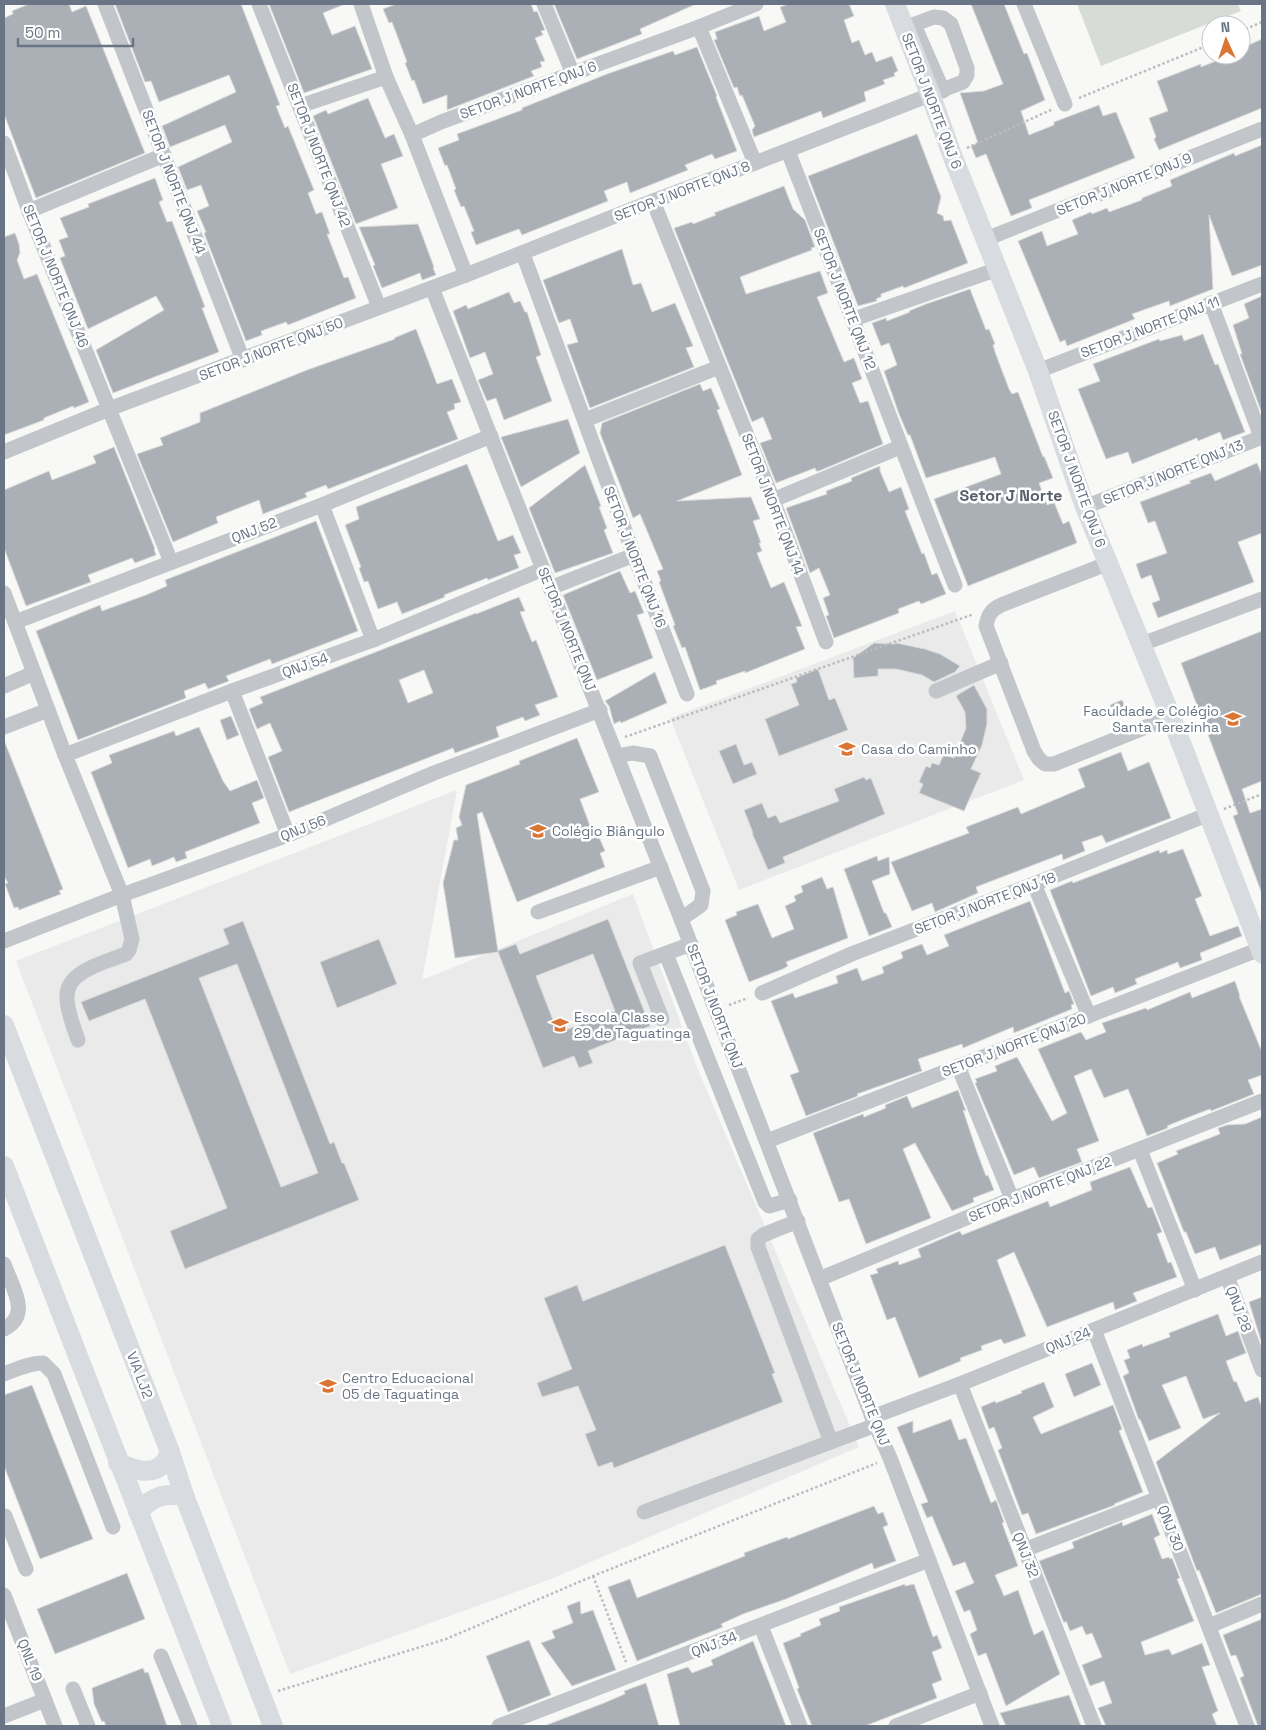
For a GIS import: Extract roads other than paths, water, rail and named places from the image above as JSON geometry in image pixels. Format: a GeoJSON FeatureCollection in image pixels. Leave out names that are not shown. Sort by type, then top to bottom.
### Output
{"type":"FeatureCollection","features":[{"type":"Feature","properties":{"kind":"main road","name":"SETOR J NORTE QNJ 6"},"geometry":{"type":"LineString","coordinates":[[895,4],[909,26],[937,93],[952,155],[1038,371],[1085,507],[1171,716],[1261,951]]}},
{"type":"Feature","properties":{"kind":"main road","name":"VIA LJ2"},"geometry":{"type":"LineString","coordinates":[[5,1031],[170,1452],[184,1496],[274,1726]]}},
{"type":"Feature","properties":{"kind":"main road"},"geometry":{"type":"LineString","coordinates":[[4,1166],[222,1726]]}},
{"type":"Feature","properties":{"kind":"main road"},"geometry":{"type":"LineString","coordinates":[[118,1462],[132,1469],[145,1471],[164,1464],[170,1452]]}},
{"type":"Feature","properties":{"kind":"main road"},"geometry":{"type":"LineString","coordinates":[[138,1512],[146,1503],[158,1496],[184,1496]]}},
{"type":"Feature","properties":{"kind":"street","name":"SETOR J NORTE QNJ 44"},"geometry":{"type":"LineString","coordinates":[[105,4],[243,360]]}},
{"type":"Feature","properties":{"kind":"street","name":"SETOR J NORTE QNJ 42"},"geometry":{"type":"LineString","coordinates":[[259,4],[378,308]]}},
{"type":"Feature","properties":{"kind":"street"},"geometry":{"type":"LineString","coordinates":[[361,4],[386,77],[412,135],[466,276]]}},
{"type":"Feature","properties":{"kind":"street"},"geometry":{"type":"LineString","coordinates":[[544,4],[573,74]]}},
{"type":"Feature","properties":{"kind":"street","name":"SETOR J NORTE QNJ 6"},"geometry":{"type":"LineString","coordinates":[[412,135],[441,122],[699,27],[756,4]]}},
{"type":"Feature","properties":{"kind":"street"},"geometry":{"type":"LineString","coordinates":[[1024,4],[1066,104]]}},
{"type":"Feature","properties":{"kind":"street","name":"SETOR J NORTE QNJ 8"},"geometry":{"type":"LineString","coordinates":[[432,288],[963,82],[967,75],[967,68],[951,24],[943,18],[934,16],[909,26]]}},
{"type":"Feature","properties":{"kind":"street"},"geometry":{"type":"LineString","coordinates":[[699,27],[755,164]]}},
{"type":"Feature","properties":{"kind":"street"},"geometry":{"type":"LineString","coordinates":[[300,106],[386,77]]}},
{"type":"Feature","properties":{"kind":"street","name":"SETOR J NORTE QNJ 9"},"geometry":{"type":"LineString","coordinates":[[986,239],[1262,129]]}},
{"type":"Feature","properties":{"kind":"street","name":"SETOR J NORTE QNJ 46"},"geometry":{"type":"LineString","coordinates":[[4,143],[29,211],[171,562]]}},
{"type":"Feature","properties":{"kind":"street","name":"SETOR J NORTE QNJ 12"},"geometry":{"type":"LineString","coordinates":[[788,150],[854,320],[900,447],[955,585]]}},
{"type":"Feature","properties":{"kind":"street"},"geometry":{"type":"LineString","coordinates":[[29,211],[164,155]]}},
{"type":"Feature","properties":{"kind":"street","name":"SETOR J NORTE QNJ 14"},"geometry":{"type":"LineString","coordinates":[[653,201],[772,500],[826,642]]}},
{"type":"Feature","properties":{"kind":"street","name":"SETOR J NORTE QNJ 16"},"geometry":{"type":"LineString","coordinates":[[522,254],[688,694]]}},
{"type":"Feature","properties":{"kind":"street"},"geometry":{"type":"LineString","coordinates":[[854,320],[998,269]]}},
{"type":"Feature","properties":{"kind":"street","name":"SETOR J NORTE QNJ 11"},"geometry":{"type":"LineString","coordinates":[[1038,371],[1262,284]]}},
{"type":"Feature","properties":{"kind":"street","name":"SETOR J NORTE QNJ 50"},"geometry":{"type":"LineString","coordinates":[[4,452],[109,410],[432,288]]}},
{"type":"Feature","properties":{"kind":"street","name":"SETOR J NORTE QNJ"},"geometry":{"type":"LineString","coordinates":[[432,288],[600,710],[992,1726]]}},
{"type":"Feature","properties":{"kind":"street","name":"SETOR J NORTE QNJ 13"},"geometry":{"type":"LineString","coordinates":[[1085,507],[1262,437],[1211,303]]}},
{"type":"Feature","properties":{"kind":"street"},"geometry":{"type":"LineString","coordinates":[[585,420],[719,367]]}},
{"type":"Feature","properties":{"kind":"street","name":"QNJ 52"},"geometry":{"type":"LineString","coordinates":[[15,622],[322,505],[491,436]]}},
{"type":"Feature","properties":{"kind":"street"},"geometry":{"type":"LineString","coordinates":[[772,500],[900,447]]}},
{"type":"Feature","properties":{"kind":"street"},"geometry":{"type":"LineString","coordinates":[[322,505],[373,640]]}},
{"type":"Feature","properties":{"kind":"street"},"geometry":{"type":"LineString","coordinates":[[550,588],[634,555]]}},
{"type":"Feature","properties":{"kind":"street"},"geometry":{"type":"LineString","coordinates":[[1109,563],[1001,604],[993,609],[988,616],[986,626],[1034,751],[1045,764],[1054,764],[1171,716]]}},
{"type":"Feature","properties":{"kind":"street","name":"QNJ 54"},"geometry":{"type":"LineString","coordinates":[[65,755],[232,691],[373,640],[543,569]]}},
{"type":"Feature","properties":{"kind":"street"},"geometry":{"type":"LineString","coordinates":[[4,593],[65,755],[122,895],[132,938],[126,954],[78,974],[70,984],[67,991],[67,1000],[78,1040]]}},
{"type":"Feature","properties":{"kind":"street"},"geometry":{"type":"LineString","coordinates":[[1142,644],[1262,599]]}},
{"type":"Feature","properties":{"kind":"street"},"geometry":{"type":"LineString","coordinates":[[936,692],[1001,664]]}},
{"type":"Feature","properties":{"kind":"street"},"geometry":{"type":"LineString","coordinates":[[4,686],[34,673]]}},
{"type":"Feature","properties":{"kind":"street"},"geometry":{"type":"LineString","coordinates":[[232,691],[288,835]]}},
{"type":"Feature","properties":{"kind":"street"},"geometry":{"type":"LineString","coordinates":[[4,727],[48,710]]}},
{"type":"Feature","properties":{"kind":"street","name":"QNJ 56"},"geometry":{"type":"LineString","coordinates":[[4,941],[122,895],[288,835],[434,773],[600,710]]}},
{"type":"Feature","properties":{"kind":"street"},"geometry":{"type":"LineString","coordinates":[[615,749],[650,756],[703,891],[701,905],[681,919]]}},
{"type":"Feature","properties":{"kind":"street","name":"SETOR J NORTE QNJ 18"},"geometry":{"type":"LineString","coordinates":[[762,993],[854,953],[1209,814]]}},
{"type":"Feature","properties":{"kind":"street"},"geometry":{"type":"LineString","coordinates":[[538,912],[661,867]]}},
{"type":"Feature","properties":{"kind":"street"},"geometry":{"type":"LineString","coordinates":[[1034,884],[1089,1016]]}},
{"type":"Feature","properties":{"kind":"street"},"geometry":{"type":"LineString","coordinates":[[662,1019],[640,963],[691,944]]}},
{"type":"Feature","properties":{"kind":"street","name":"SETOR J NORTE QNJ 20"},"geometry":{"type":"LineString","coordinates":[[767,1141],[1261,951]]}},
{"type":"Feature","properties":{"kind":"street"},"geometry":{"type":"LineString","coordinates":[[666,954],[765,1202],[769,1206],[790,1200]]}},
{"type":"Feature","properties":{"kind":"street"},"geometry":{"type":"LineString","coordinates":[[712,1067],[735,1058]]}},
{"type":"Feature","properties":{"kind":"street"},"geometry":{"type":"LineString","coordinates":[[958,1066],[1012,1200]]}},
{"type":"Feature","properties":{"kind":"street","name":"SETOR J NORTE QNJ 22"},"geometry":{"type":"LineString","coordinates":[[819,1278],[1262,1101]]}},
{"type":"Feature","properties":{"kind":"street"},"geometry":{"type":"LineString","coordinates":[[1140,1150],[1195,1290]]}},
{"type":"Feature","properties":{"kind":"street"},"geometry":{"type":"LineString","coordinates":[[798,1221],[763,1235],[758,1240],[758,1247],[831,1442]]}},
{"type":"Feature","properties":{"kind":"street","name":"QNJ 24"},"geometry":{"type":"LineString","coordinates":[[644,1512],[831,1442],[874,1421],[960,1384],[1262,1262]]}},
{"type":"Feature","properties":{"kind":"street"},"geometry":{"type":"LineString","coordinates":[[4,1264],[20,1308],[17,1319],[11,1326],[4,1329]]}},
{"type":"Feature","properties":{"kind":"street","name":"QNJ 28"},"geometry":{"type":"LineString","coordinates":[[1227,1276],[1262,1370]]}},
{"type":"Feature","properties":{"kind":"street","name":"QNJ 30"},"geometry":{"type":"LineString","coordinates":[[1094,1330],[1247,1726]]}},
{"type":"Feature","properties":{"kind":"street"},"geometry":{"type":"LineString","coordinates":[[4,1374],[31,1363],[43,1364],[54,1374],[113,1527]]}},
{"type":"Feature","properties":{"kind":"street","name":"QNJ 32"},"geometry":{"type":"LineString","coordinates":[[960,1384],[1094,1726]]}},
{"type":"Feature","properties":{"kind":"street"},"geometry":{"type":"LineString","coordinates":[[1024,1550],[1159,1498]]}},
{"type":"Feature","properties":{"kind":"street"},"geometry":{"type":"LineString","coordinates":[[4,1515],[26,1568]]}},
{"type":"Feature","properties":{"kind":"street","name":"QNJ 34"},"geometry":{"type":"LineString","coordinates":[[499,1726],[929,1560]]}},
{"type":"Feature","properties":{"kind":"street","name":"QNL 19"},"geometry":{"type":"LineString","coordinates":[[4,1595],[55,1726]]}},
{"type":"Feature","properties":{"kind":"street"},"geometry":{"type":"LineString","coordinates":[[1209,1626],[1262,1604]]}},
{"type":"Feature","properties":{"kind":"street"},"geometry":{"type":"LineString","coordinates":[[761,1626],[800,1726]]}},
{"type":"Feature","properties":{"kind":"street"},"geometry":{"type":"LineString","coordinates":[[161,1656],[190,1726]]}},
{"type":"Feature","properties":{"kind":"street"},"geometry":{"type":"LineString","coordinates":[[73,1689],[88,1726]]}},
{"type":"Feature","properties":{"kind":"street"},"geometry":{"type":"LineString","coordinates":[[896,1726],[980,1693]]}},
{"type":"Feature","properties":{"kind":"street"},"geometry":{"type":"LineString","coordinates":[[4,1716],[45,1700]]}},
{"type":"Feature","properties":{"kind":"place","name":"Faculdade e Colégio Santa Terezinha"},"geometry":{"type":"Point","coordinates":[1233,719]}},
{"type":"Feature","properties":{"kind":"place","name":"Casa do Caminho"},"geometry":{"type":"Point","coordinates":[847,749]}},
{"type":"Feature","properties":{"kind":"place","name":"Colégio Biângulo"},"geometry":{"type":"Point","coordinates":[538,831]}},
{"type":"Feature","properties":{"kind":"place","name":"Escola Classe 29 de Taguatinga"},"geometry":{"type":"Point","coordinates":[560,1025]}},
{"type":"Feature","properties":{"kind":"place","name":"Centro Educacional 05 de Taguatinga"},"geometry":{"type":"Point","coordinates":[328,1386]}},
{"type":"Feature","properties":{"kind":"district","name":"Setor J Norte"},"geometry":{"type":"Point","coordinates":[1011,495]}}]}
